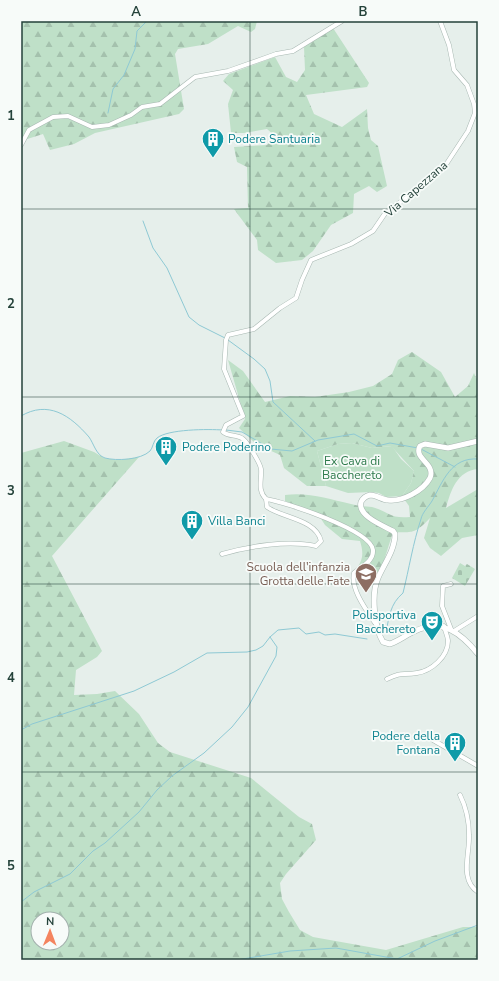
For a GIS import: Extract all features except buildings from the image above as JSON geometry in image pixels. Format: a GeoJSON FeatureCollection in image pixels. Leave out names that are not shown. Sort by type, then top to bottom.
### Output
{"type":"FeatureCollection","features":[{"type":"Feature","properties":{"kind":"street"},"geometry":{"type":"LineString","coordinates":[[21,145],[30,130],[53,117],[68,116],[92,127],[109,125],[131,115],[142,107],[160,104],[195,77],[228,71],[276,54],[293,51],[342,21]]}},
{"type":"Feature","properties":{"kind":"street","name":"Via Capezzana"},"geometry":{"type":"LineString","coordinates":[[266,499],[263,494],[260,481],[261,468],[251,450],[242,438],[223,432],[226,425],[243,416],[224,369],[226,337],[232,334],[254,329],[280,308],[296,298],[311,260],[351,244],[373,231],[386,212],[412,194],[447,163],[468,131],[475,113],[474,104],[467,86],[454,70],[449,45],[440,21]]}},
{"type":"Feature","properties":{"kind":"street"},"geometry":{"type":"LineString","coordinates":[[478,442],[448,448],[425,444],[419,449],[419,456],[429,466],[431,472],[429,478],[422,486],[406,498],[390,500],[373,495],[362,500],[361,505],[365,514],[377,523],[393,531],[395,534],[389,556],[376,586],[376,624],[379,635],[386,644],[396,642],[416,630],[442,626],[452,630],[478,654]]}},
{"type":"Feature","properties":{"kind":"street"},"geometry":{"type":"LineString","coordinates":[[222,554],[277,544],[301,543],[316,546],[319,544],[321,541],[320,537],[309,527],[295,518],[267,507],[266,499],[338,523],[358,533],[371,544],[373,550],[372,557],[365,566],[354,573],[354,576],[356,589],[365,608],[376,624]]}},
{"type":"Feature","properties":{"kind":"street"},"geometry":{"type":"LineString","coordinates":[[451,584],[443,586],[441,602],[452,630]]}},
{"type":"Feature","properties":{"kind":"street"},"geometry":{"type":"LineString","coordinates":[[452,630],[478,616]]}},
{"type":"Feature","properties":{"kind":"street"},"geometry":{"type":"LineString","coordinates":[[387,679],[399,673],[417,673],[431,668],[440,661],[448,642],[442,626]]}},
{"type":"Feature","properties":{"kind":"street"},"geometry":{"type":"LineString","coordinates":[[426,736],[478,766]]}},
{"type":"Feature","properties":{"kind":"street"},"geometry":{"type":"LineString","coordinates":[[460,795],[464,802],[469,834],[467,876],[471,885],[478,892]]}},
{"type":"Feature","properties":{"kind":"green space"},"geometry":{"type":"Polygon","coordinates":[[[21,21],[257,21],[255,29],[251,32],[238,26],[208,44],[178,49],[175,54],[184,109],[179,114],[95,133],[74,144],[50,150],[43,134],[21,141],[21,21]]]}},
{"type":"Feature","properties":{"kind":"green space"},"geometry":{"type":"Polygon","coordinates":[[[333,28],[369,83],[367,87],[306,95],[314,114],[342,127],[367,109],[368,128],[371,140],[378,146],[387,186],[377,192],[369,186],[354,194],[353,213],[331,225],[313,251],[302,260],[276,263],[258,250],[257,240],[234,209],[248,208],[247,167],[237,162],[234,147],[267,145],[275,136],[267,129],[244,133],[231,133],[228,104],[233,90],[223,81],[229,74],[275,57],[286,77],[297,82],[305,70],[304,47],[333,28]]]}},
{"type":"Feature","properties":{"kind":"green space"},"geometry":{"type":"Polygon","coordinates":[[[412,352],[441,372],[455,397],[468,386],[474,373],[478,382],[478,469],[465,473],[460,477],[453,488],[446,508],[478,489],[478,535],[462,538],[441,556],[430,548],[424,538],[430,518],[421,527],[414,531],[393,532],[381,570],[373,575],[356,580],[355,571],[360,564],[362,557],[360,541],[342,539],[325,525],[318,514],[285,501],[285,495],[302,494],[318,496],[354,505],[372,507],[397,517],[410,517],[409,506],[402,496],[411,483],[414,471],[391,446],[372,448],[352,443],[338,444],[317,451],[326,486],[307,486],[284,468],[280,455],[256,444],[239,428],[245,419],[228,360],[243,371],[265,402],[290,396],[315,397],[349,392],[373,386],[392,374],[398,360],[412,352]]]}},
{"type":"Feature","properties":{"kind":"green space"},"geometry":{"type":"Polygon","coordinates":[[[64,441],[94,452],[104,458],[118,460],[139,457],[52,556],[102,651],[97,657],[76,670],[74,695],[97,694],[115,691],[139,714],[158,743],[170,752],[251,778],[299,817],[312,824],[316,840],[280,883],[282,899],[300,930],[313,937],[386,950],[463,927],[477,927],[478,960],[21,960],[21,453],[64,441]]]}},
{"type":"Feature","properties":{"kind":"green space","name":"Ex Cava di Bacchereto"},"geometry":{"type":"Polygon","coordinates":[[[352,443],[372,448],[392,446],[401,459],[414,471],[411,483],[402,496],[386,497],[379,493],[371,492],[348,493],[326,486],[317,451],[338,444],[352,443]]]}},
{"type":"Feature","properties":{"kind":"green space"},"geometry":{"type":"Polygon","coordinates":[[[460,563],[465,566],[467,564],[475,569],[465,586],[452,578],[460,563]]]}},
{"type":"Feature","properties":{"kind":"waterway"},"geometry":{"type":"LineString","coordinates":[[108,113],[113,89],[124,75],[135,49],[137,31],[147,21]]}},
{"type":"Feature","properties":{"kind":"waterway"},"geometry":{"type":"LineString","coordinates":[[143,221],[153,248],[167,268],[189,317],[199,325],[225,338]]}},
{"type":"Feature","properties":{"kind":"waterway"},"geometry":{"type":"LineString","coordinates":[[228,340],[265,369],[270,381],[273,402],[315,441]]}},
{"type":"Feature","properties":{"kind":"waterway"},"geometry":{"type":"LineString","coordinates":[[21,416],[31,411],[40,409],[58,412],[66,416],[82,429],[102,457],[115,459],[135,458],[146,454],[151,450],[157,438],[162,435],[179,431],[223,430]]}},
{"type":"Feature","properties":{"kind":"waterway"},"geometry":{"type":"LineString","coordinates":[[226,430],[242,432],[271,449],[281,450],[292,451],[318,440],[354,434],[377,446],[390,443],[418,448]]}},
{"type":"Feature","properties":{"kind":"waterway"},"geometry":{"type":"LineString","coordinates":[[421,449],[455,467]]}},
{"type":"Feature","properties":{"kind":"waterway"},"geometry":{"type":"LineString","coordinates":[[386,633],[389,616],[393,606],[403,593],[423,514],[432,501],[444,478],[454,466],[469,459],[478,459]]}},
{"type":"Feature","properties":{"kind":"waterway"},"geometry":{"type":"LineString","coordinates":[[21,730],[32,724],[134,691],[174,672],[207,653],[247,652],[256,650],[263,646],[278,630],[299,628],[306,634],[319,632],[325,635],[335,634],[367,639]]}},
{"type":"Feature","properties":{"kind":"waterway"},"geometry":{"type":"LineString","coordinates":[[21,902],[34,892],[70,874],[93,851],[105,843],[139,812],[157,790],[172,776],[204,753],[232,727],[248,707],[276,656],[277,647],[270,637]]}},
{"type":"Feature","properties":{"kind":"waterway"},"geometry":{"type":"LineString","coordinates":[[237,960],[290,951],[336,948],[397,959],[435,941],[478,925]]}},
{"type":"Feature","properties":{"kind":"place","name":"Podere Santuaria"},"geometry":{"type":"Point","coordinates":[213,158]}},
{"type":"Feature","properties":{"kind":"place","name":"Podere Poderino"},"geometry":{"type":"Point","coordinates":[166,466]}},
{"type":"Feature","properties":{"kind":"place","name":"Villa Banci"},"geometry":{"type":"Point","coordinates":[192,540]}},
{"type":"Feature","properties":{"kind":"place","name":"Scuola dell'infanzia Grotta delle Fate"},"geometry":{"type":"Point","coordinates":[366,594]}},
{"type":"Feature","properties":{"kind":"place","name":"Polisportiva Bacchereto"},"geometry":{"type":"Point","coordinates":[432,642]}},
{"type":"Feature","properties":{"kind":"place","name":"Podere della Fontana"},"geometry":{"type":"Point","coordinates":[455,762]}}]}
